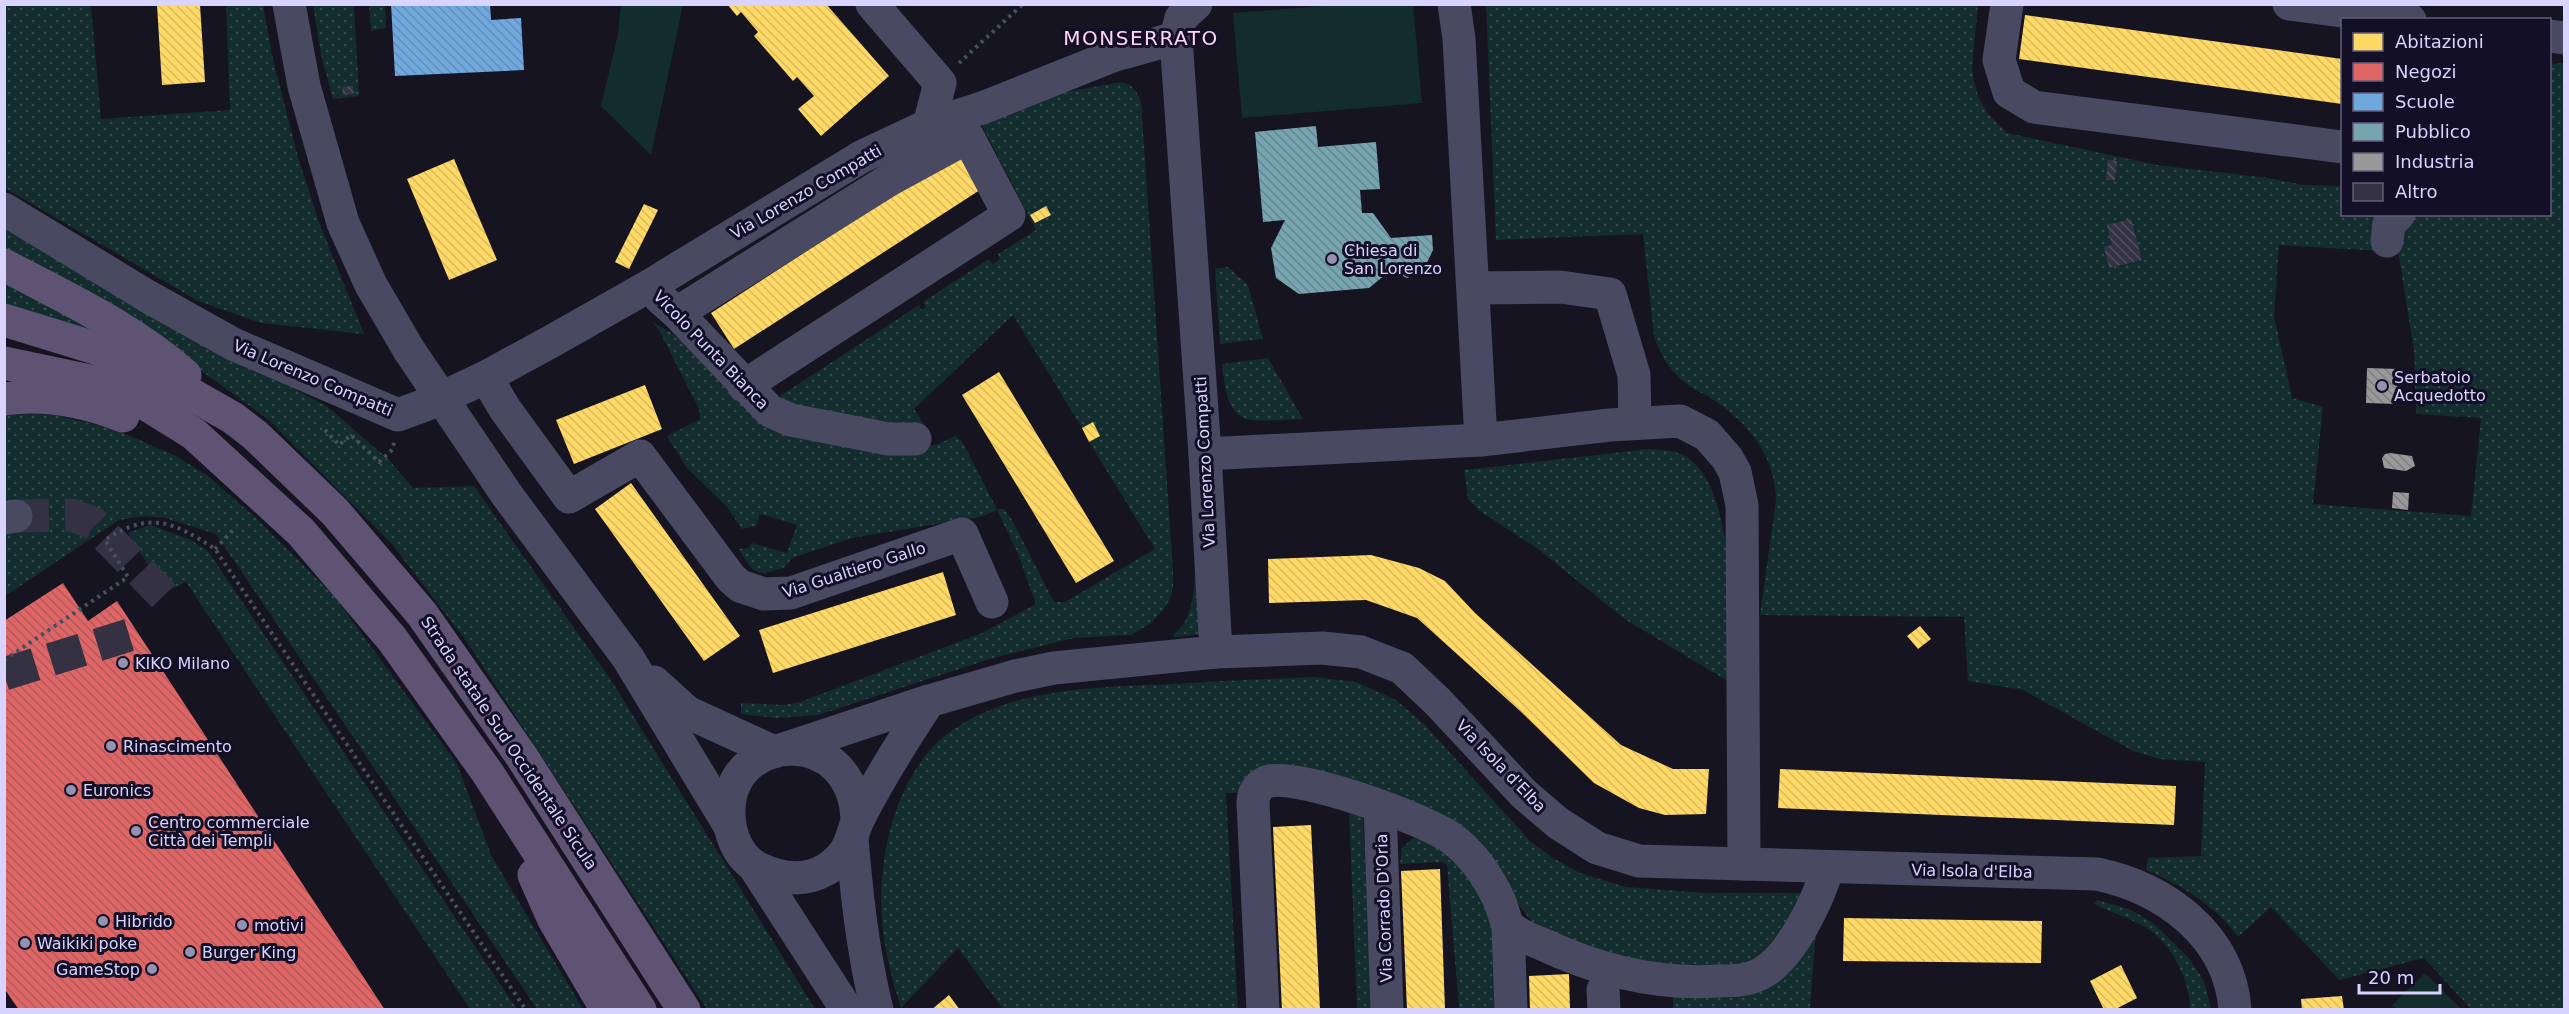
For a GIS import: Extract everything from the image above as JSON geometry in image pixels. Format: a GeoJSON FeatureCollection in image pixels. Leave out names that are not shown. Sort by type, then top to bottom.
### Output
{"type":"FeatureCollection","features":[{"type":"Feature","properties":{"kind":"main road"},"geometry":{"type":"LineString","coordinates":[[4,265],[102,317],[160,352],[233,418]]}},
{"type":"Feature","properties":{"kind":"main road","name":"Strada statale Sud Occidentale Sicula"},"geometry":{"type":"LineString","coordinates":[[4,320],[44,330],[95,348],[161,377],[233,418],[255,435],[335,512],[422,614],[522,757],[684,1010]]}},
{"type":"Feature","properties":{"kind":"main road","name":"Strada statale Sud Occidentale Sicula"},"geometry":{"type":"LineString","coordinates":[[4,363],[94,382],[149,406],[194,434],[301,532],[392,639],[487,772],[640,1010]]}},
{"type":"Feature","properties":{"kind":"main road"},"geometry":{"type":"LineString","coordinates":[[4,399],[47,399],[91,404],[149,425],[228,465]]}},
{"type":"Feature","properties":{"kind":"main road"},"geometry":{"type":"LineString","coordinates":[[487,772],[554,920],[607,1010]]}},
{"type":"Feature","properties":{"kind":"street"},"geometry":{"type":"LineString","coordinates":[[289,4],[304,86],[343,223],[371,285],[409,350],[507,495],[628,658],[728,823],[736,847],[754,866],[847,1010]]}},
{"type":"Feature","properties":{"kind":"street"},"geometry":{"type":"LineString","coordinates":[[873,4],[940,83],[929,125]]}},
{"type":"Feature","properties":{"kind":"street"},"geometry":{"type":"LineString","coordinates":[[1176,38],[1181,18],[1196,4]]}},
{"type":"Feature","properties":{"kind":"street"},"geometry":{"type":"LineString","coordinates":[[1454,4],[1459,39],[1481,440]]}},
{"type":"Feature","properties":{"kind":"street"},"geometry":{"type":"LineString","coordinates":[[2007,4],[1999,60],[2009,92],[2034,107],[2341,147]]}},
{"type":"Feature","properties":{"kind":"street"},"geometry":{"type":"LineString","coordinates":[[2289,4],[2395,18]]}},
{"type":"Feature","properties":{"kind":"street","name":"Via Lorenzo Compatti"},"geometry":{"type":"LineString","coordinates":[[4,209],[147,296],[232,344],[398,415],[433,402],[486,377],[649,286],[861,157],[929,125],[981,108],[1115,55],[1176,38],[1205,454],[1216,652]]}},
{"type":"Feature","properties":{"kind":"street"},"geometry":{"type":"LineString","coordinates":[[677,313],[889,180],[968,137],[1009,215],[744,386]]}},
{"type":"Feature","properties":{"kind":"street","name":"Vicolo Punta Bianca"},"geometry":{"type":"LineString","coordinates":[[649,286],[770,411],[791,420],[888,439],[915,440]]}},
{"type":"Feature","properties":{"kind":"street"},"geometry":{"type":"LineString","coordinates":[[1474,288],[1560,286],[1610,294],[1634,375],[1635,423]]}},
{"type":"Feature","properties":{"kind":"street","name":"Via Gualtiero Gallo"},"geometry":{"type":"LineString","coordinates":[[486,377],[505,409],[569,497],[640,456],[723,569],[740,586],[752,591],[777,595],[791,593],[962,534],[992,602]]}},
{"type":"Feature","properties":{"kind":"street"},"geometry":{"type":"LineString","coordinates":[[1205,454],[1481,440],[1635,423],[1680,421],[1707,435],[1727,458],[1740,488],[1742,505],[1744,864]]}},
{"type":"Feature","properties":{"kind":"street","name":"Via Isola d'Elba"},"geometry":{"type":"LineString","coordinates":[[779,751],[929,701],[1015,676],[1054,668],[1216,652],[1322,648],[1361,652],[1402,668],[1438,702],[1524,794],[1558,823],[1597,848],[1639,861],[2097,874],[2122,879],[2167,901],[2203,934],[2217,954],[2227,975],[2235,998],[2235,1010]]}},
{"type":"Feature","properties":{"kind":"street"},"geometry":{"type":"LineString","coordinates":[[628,658],[687,712],[779,751]]}},
{"type":"Feature","properties":{"kind":"street"},"geometry":{"type":"LineString","coordinates":[[754,866],[776,877],[802,878],[825,870],[845,853],[854,830],[890,763],[929,701]]}},
{"type":"Feature","properties":{"kind":"street"},"geometry":{"type":"LineString","coordinates":[[728,823],[730,797],[740,774],[760,757],[779,751],[809,750],[832,761],[849,781],[857,805],[854,830],[857,902],[877,1010]]}},
{"type":"Feature","properties":{"kind":"street"},"geometry":{"type":"LineString","coordinates":[[1263,1010],[1252,803],[1256,791],[1266,782],[1282,779],[1328,788],[1380,806],[1450,837],[1463,849],[1486,876],[1503,908],[1508,926],[1511,1010]]}},
{"type":"Feature","properties":{"kind":"street","name":"Via Corrado D'Oria"},"geometry":{"type":"LineString","coordinates":[[1380,806],[1387,1010]]}},
{"type":"Feature","properties":{"kind":"street"},"geometry":{"type":"LineString","coordinates":[[1508,926],[1522,935],[1565,954],[1627,975],[1695,983],[1744,980],[1762,973],[1782,958],[1820,894],[1828,867]]}},
{"type":"Feature","properties":{"kind":"path"},"geometry":{"type":"LineString","coordinates":[[940,83],[1023,4]]}},
{"type":"Feature","properties":{"kind":"path"},"geometry":{"type":"LineString","coordinates":[[325,430],[339,444],[351,435],[378,462],[393,449]]}},
{"type":"Feature","properties":{"kind":"path"},"geometry":{"type":"LineString","coordinates":[[4,660],[128,578],[105,540],[124,528],[145,522],[164,524],[191,533],[215,549],[526,1010]]}},
{"type":"Feature","properties":{"kind":"path"},"geometry":{"type":"LineString","coordinates":[[215,549],[236,528]]}},
{"type":"Feature","properties":{"kind":"green space"},"geometry":{"type":"Polygon","coordinates":[[[5,4],[91,5],[101,119],[230,110],[226,5],[263,5],[272,55],[298,157],[319,222],[364,334],[261,323],[198,301],[5,188],[5,4]]]}},
{"type":"Feature","properties":{"kind":"green space"},"geometry":{"type":"Polygon","coordinates":[[[313,5],[354,5],[359,96],[333,99],[321,55],[313,5]]]}},
{"type":"Feature","properties":{"kind":"green space"},"geometry":{"type":"Polygon","coordinates":[[[369,5],[385,5],[386,28],[371,31],[369,5]]]}},
{"type":"Feature","properties":{"kind":"green space"},"geometry":{"type":"Polygon","coordinates":[[[621,5],[683,5],[651,155],[601,106],[618,34],[621,5]]]}},
{"type":"Feature","properties":{"kind":"green space"},"geometry":{"type":"Polygon","coordinates":[[[1336,5],[1413,5],[1422,103],[1242,118],[1233,13],[1336,5]]]}},
{"type":"Feature","properties":{"kind":"green space"},"geometry":{"type":"Polygon","coordinates":[[[1486,5],[1978,5],[1972,67],[1974,81],[1978,96],[1988,114],[2007,133],[2157,165],[2268,178],[2303,185],[2341,186],[2341,216],[2386,216],[2382,251],[2279,245],[2274,316],[2292,398],[2323,407],[2313,504],[2471,516],[2481,418],[2416,414],[2414,351],[2396,238],[2406,220],[2418,216],[2551,216],[2551,64],[2564,63],[2564,1009],[2471,1009],[2424,958],[2339,980],[2271,907],[2238,937],[2197,897],[2146,870],[2148,858],[2201,856],[2205,762],[2160,759],[2133,751],[2023,690],[1968,681],[1964,617],[1760,615],[1776,500],[1771,468],[1765,454],[1748,429],[1710,397],[1685,383],[1673,372],[1660,352],[1654,336],[1643,234],[1496,240],[1486,5]]]}},
{"type":"Feature","properties":{"kind":"green space"},"geometry":{"type":"Polygon","coordinates":[[[1121,82],[1134,89],[1141,102],[1173,570],[1170,599],[1151,623],[1131,635],[1074,638],[996,657],[818,715],[776,718],[741,714],[741,703],[784,705],[800,702],[982,633],[1036,604],[1018,554],[997,510],[980,517],[852,538],[792,558],[785,567],[770,572],[760,573],[752,569],[738,549],[749,548],[752,543],[787,553],[797,525],[760,514],[756,526],[742,529],[727,507],[686,467],[667,436],[700,419],[699,409],[659,330],[652,322],[670,332],[705,361],[744,405],[906,447],[936,445],[955,436],[962,441],[997,509],[1004,509],[1012,520],[1054,602],[1065,602],[1155,549],[1089,442],[1100,436],[1093,423],[1082,428],[1013,315],[914,409],[926,427],[901,432],[790,407],[780,396],[919,305],[921,310],[926,307],[923,302],[989,259],[993,264],[1000,259],[998,254],[1036,230],[979,120],[1050,95],[1121,82]]]}},
{"type":"Feature","properties":{"kind":"green space"},"geometry":{"type":"Polygon","coordinates":[[[4,228],[175,330],[328,407],[389,460],[413,488],[474,486],[611,680],[815,1009],[707,1009],[467,642],[392,544],[269,420],[120,312],[5,251],[4,228]]]}},
{"type":"Feature","properties":{"kind":"green space"},"geometry":{"type":"Polygon","coordinates":[[[1228,267],[1248,285],[1263,339],[1220,344],[1215,269],[1228,267]]]}},
{"type":"Feature","properties":{"kind":"green space"},"geometry":{"type":"Polygon","coordinates":[[[5,276],[97,332],[5,307],[5,276]]]}},
{"type":"Feature","properties":{"kind":"green space"},"geometry":{"type":"Polygon","coordinates":[[[1268,358],[1303,419],[1253,420],[1235,411],[1229,401],[1222,364],[1268,358]]]}},
{"type":"Feature","properties":{"kind":"green space"},"geometry":{"type":"Polygon","coordinates":[[[25,412],[55,415],[114,429],[176,456],[208,476],[257,519],[335,597],[457,764],[492,857],[583,1009],[537,1009],[216,534],[165,518],[145,516],[119,520],[5,596],[5,414],[25,412]]]}},
{"type":"Feature","properties":{"kind":"green space"},"geometry":{"type":"Polygon","coordinates":[[[1649,449],[1672,451],[1685,456],[1702,472],[1714,497],[1723,527],[1727,560],[1730,595],[1731,683],[1626,620],[1538,549],[1480,511],[1468,499],[1464,470],[1649,449]]]}},
{"type":"Feature","properties":{"kind":"green space"},"geometry":{"type":"Polygon","coordinates":[[[150,525],[189,539],[208,551],[517,1009],[470,1009],[186,582],[165,592],[128,533],[150,525]]]}},
{"type":"Feature","properties":{"kind":"green space"},"geometry":{"type":"Polygon","coordinates":[[[1195,567],[1204,634],[1175,637],[1173,635],[1185,621],[1192,604],[1195,567]]]}},
{"type":"Feature","properties":{"kind":"green space"},"geometry":{"type":"Polygon","coordinates":[[[1314,677],[1356,682],[1396,700],[1424,724],[1531,842],[1580,873],[1626,887],[1707,893],[1811,893],[1775,950],[1731,972],[1629,963],[1534,925],[1474,845],[1275,766],[1243,793],[1226,793],[1238,1009],[1003,1009],[958,948],[901,1008],[889,963],[882,920],[882,876],[885,854],[899,802],[921,761],[942,738],[979,715],[1032,697],[1060,692],[1117,686],[1314,677]]]}},
{"type":"Feature","properties":{"kind":"green space"},"geometry":{"type":"Polygon","coordinates":[[[1349,808],[1360,810],[1363,820],[1373,1009],[1357,1009],[1349,808]]]}},
{"type":"Feature","properties":{"kind":"green space"},"geometry":{"type":"Polygon","coordinates":[[[1413,838],[1433,843],[1455,854],[1493,917],[1498,1009],[1459,1009],[1447,865],[1441,862],[1400,864],[1402,848],[1413,838]]]}},
{"type":"Feature","properties":{"kind":"green space"},"geometry":{"type":"Polygon","coordinates":[[[2097,900],[2129,909],[2152,922],[2188,957],[2204,981],[2211,1009],[2190,1009],[2183,975],[2163,942],[2145,927],[2094,904],[2097,900]]]}},
{"type":"Feature","properties":{"kind":"green space"},"geometry":{"type":"Polygon","coordinates":[[[1817,918],[1810,1009],[1673,1010],[1673,994],[1724,996],[1817,918]]]}},
{"type":"Feature","properties":{"kind":"green space"},"geometry":{"type":"Polygon","coordinates":[[[2425,973],[2461,1009],[2397,1009],[2392,1005],[2425,973]]]}},
{"type":"Feature","properties":{"kind":"building: Abitazioni"},"geometry":{"type":"Polygon","coordinates":[[[727,4],[826,4],[889,76],[821,136],[798,109],[814,96],[797,77],[793,81],[754,36],[758,32],[741,12],[737,16],[727,4]]]}},
{"type":"Feature","properties":{"kind":"building: Abitazioni"},"geometry":{"type":"Polygon","coordinates":[[[157,5],[200,5],[205,82],[162,85],[157,5]]]}},
{"type":"Feature","properties":{"kind":"building: Abitazioni"},"geometry":{"type":"Polygon","coordinates":[[[2025,15],[2341,59],[2341,104],[2019,59],[2025,15]]]}},
{"type":"Feature","properties":{"kind":"building: Abitazioni"},"geometry":{"type":"Polygon","coordinates":[[[960,152],[983,188],[734,349],[711,313],[960,152]]]}},
{"type":"Feature","properties":{"kind":"building: Abitazioni"},"geometry":{"type":"Polygon","coordinates":[[[454,159],[497,260],[449,280],[407,179],[454,159]]]}},
{"type":"Feature","properties":{"kind":"building: Abitazioni"},"geometry":{"type":"Polygon","coordinates":[[[644,204],[658,210],[629,269],[615,262],[644,204]]]}},
{"type":"Feature","properties":{"kind":"building: Abitazioni"},"geometry":{"type":"Polygon","coordinates":[[[1046,206],[1051,215],[1035,223],[1030,215],[1046,206]]]}},
{"type":"Feature","properties":{"kind":"building: Abitazioni"},"geometry":{"type":"Polygon","coordinates":[[[999,372],[1114,561],[1076,583],[962,395],[999,372]]]}},
{"type":"Feature","properties":{"kind":"building: Abitazioni"},"geometry":{"type":"Polygon","coordinates":[[[645,385],[662,429],[574,464],[556,420],[645,385]]]}},
{"type":"Feature","properties":{"kind":"building: Abitazioni"},"geometry":{"type":"Polygon","coordinates":[[[1093,422],[1100,436],[1089,442],[1082,428],[1093,422]]]}},
{"type":"Feature","properties":{"kind":"building: Abitazioni"},"geometry":{"type":"Polygon","coordinates":[[[631,483],[740,636],[704,661],[595,509],[631,483]]]}},
{"type":"Feature","properties":{"kind":"building: Abitazioni"},"geometry":{"type":"Polygon","coordinates":[[[1371,555],[1419,568],[1445,581],[1475,613],[1621,745],[1673,769],[1709,769],[1706,814],[1665,815],[1639,808],[1594,783],[1519,710],[1417,618],[1366,600],[1269,603],[1268,559],[1371,555]]]}},
{"type":"Feature","properties":{"kind":"building: Abitazioni"},"geometry":{"type":"Polygon","coordinates":[[[943,572],[956,615],[773,673],[759,630],[943,572]]]}},
{"type":"Feature","properties":{"kind":"building: Abitazioni"},"geometry":{"type":"Polygon","coordinates":[[[1920,626],[1931,639],[1918,649],[1907,636],[1920,626]]]}},
{"type":"Feature","properties":{"kind":"building: Abitazioni"},"geometry":{"type":"Polygon","coordinates":[[[1780,769],[2176,786],[2174,825],[1778,808],[1780,769]]]}},
{"type":"Feature","properties":{"kind":"building: Abitazioni"},"geometry":{"type":"Polygon","coordinates":[[[1311,825],[1320,1010],[1282,1010],[1273,827],[1311,825]]]}},
{"type":"Feature","properties":{"kind":"building: Abitazioni"},"geometry":{"type":"Polygon","coordinates":[[[1440,869],[1445,1010],[1407,1010],[1401,871],[1440,869]]]}},
{"type":"Feature","properties":{"kind":"building: Abitazioni"},"geometry":{"type":"Polygon","coordinates":[[[1844,918],[2042,921],[2041,963],[1843,961],[1844,918]]]}},
{"type":"Feature","properties":{"kind":"building: Abitazioni"},"geometry":{"type":"Polygon","coordinates":[[[2121,965],[2137,998],[2114,1010],[2104,1010],[2090,981],[2121,965]]]}},
{"type":"Feature","properties":{"kind":"building: Abitazioni"},"geometry":{"type":"Polygon","coordinates":[[[1569,974],[1570,1010],[1530,1010],[1529,976],[1569,974]]]}},
{"type":"Feature","properties":{"kind":"building: Abitazioni"},"geometry":{"type":"Polygon","coordinates":[[[949,995],[960,1010],[931,1010],[949,995]]]}},
{"type":"Feature","properties":{"kind":"building: Abitazioni"},"geometry":{"type":"Polygon","coordinates":[[[2342,996],[2344,1010],[2302,1010],[2301,999],[2342,996]]]}},
{"type":"Feature","properties":{"kind":"building: Negozi","name":"Centro commerciale Città dei Templi"},"geometry":{"type":"Polygon","coordinates":[[[63,583],[88,621],[117,601],[385,1010],[19,1010],[4,988],[4,621],[63,583]]]}},
{"type":"Feature","properties":{"kind":"building: Scuole"},"geometry":{"type":"Polygon","coordinates":[[[391,4],[490,4],[491,20],[521,18],[524,70],[395,76],[391,4]]]}},
{"type":"Feature","properties":{"kind":"building: Pubblico"},"geometry":{"type":"Polygon","coordinates":[[[1316,126],[1318,147],[1376,142],[1380,189],[1360,190],[1362,213],[1373,213],[1391,238],[1432,235],[1433,250],[1423,271],[1407,278],[1391,270],[1369,288],[1299,294],[1276,278],[1271,248],[1285,220],[1263,222],[1255,132],[1316,126]]]}},
{"type":"Feature","properties":{"kind":"building: Industria"},"geometry":{"type":"Polygon","coordinates":[[[2367,368],[2398,369],[2397,404],[2366,403],[2367,368]]]}},
{"type":"Feature","properties":{"kind":"building: Industria"},"geometry":{"type":"Polygon","coordinates":[[[2385,454],[2412,456],[2415,466],[2406,471],[2384,468],[2382,458],[2385,454]]]}},
{"type":"Feature","properties":{"kind":"building: Industria"},"geometry":{"type":"Polygon","coordinates":[[[2393,492],[2409,493],[2408,510],[2392,508],[2393,492]]]}},
{"type":"Feature","properties":{"kind":"building: Altro"},"geometry":{"type":"Polygon","coordinates":[[[353,86],[354,94],[343,95],[342,87],[353,86]]]}},
{"type":"Feature","properties":{"kind":"building: Altro"},"geometry":{"type":"Polygon","coordinates":[[[2108,160],[2117,161],[2115,180],[2106,180],[2108,160]]]}},
{"type":"Feature","properties":{"kind":"building: Altro"},"geometry":{"type":"Polygon","coordinates":[[[2131,219],[2142,260],[2109,268],[2104,247],[2112,245],[2107,225],[2131,219]]]}},
{"type":"Feature","properties":{"kind":"tunnel"},"geometry":{"type":"LineString","coordinates":[[16,516],[71,515],[93,523],[164,596]]}},
{"type":"Feature","properties":{"kind":"tunnel"},"geometry":{"type":"LineString","coordinates":[[4,674],[139,632]]}},
{"type":"Feature","properties":{"kind":"place","name":"Chiesa di San Lorenzo"},"geometry":{"type":"Point","coordinates":[1332,259]}},
{"type":"Feature","properties":{"kind":"place","name":"Serbatoio Acquedotto"},"geometry":{"type":"Point","coordinates":[2382,386]}},
{"type":"Feature","properties":{"kind":"place","name":"KIKO Milano"},"geometry":{"type":"Point","coordinates":[123,663]}},
{"type":"Feature","properties":{"kind":"place","name":"Rinascimento"},"geometry":{"type":"Point","coordinates":[111,746]}},
{"type":"Feature","properties":{"kind":"place","name":"Euronics"},"geometry":{"type":"Point","coordinates":[71,790]}},
{"type":"Feature","properties":{"kind":"place","name":"Centro commerciale Città dei Templi"},"geometry":{"type":"Point","coordinates":[136,831]}},
{"type":"Feature","properties":{"kind":"place","name":"Hibrido"},"geometry":{"type":"Point","coordinates":[103,921]}},
{"type":"Feature","properties":{"kind":"place","name":"motivi"},"geometry":{"type":"Point","coordinates":[242,925]}},
{"type":"Feature","properties":{"kind":"place","name":"Waikiki poke"},"geometry":{"type":"Point","coordinates":[25,943]}},
{"type":"Feature","properties":{"kind":"place","name":"Burger King"},"geometry":{"type":"Point","coordinates":[190,952]}},
{"type":"Feature","properties":{"kind":"place","name":"GameStop"},"geometry":{"type":"Point","coordinates":[152,969]}},
{"type":"Feature","properties":{"kind":"district","name":"MONSERRATO"},"geometry":{"type":"Point","coordinates":[1141,38]}}]}
